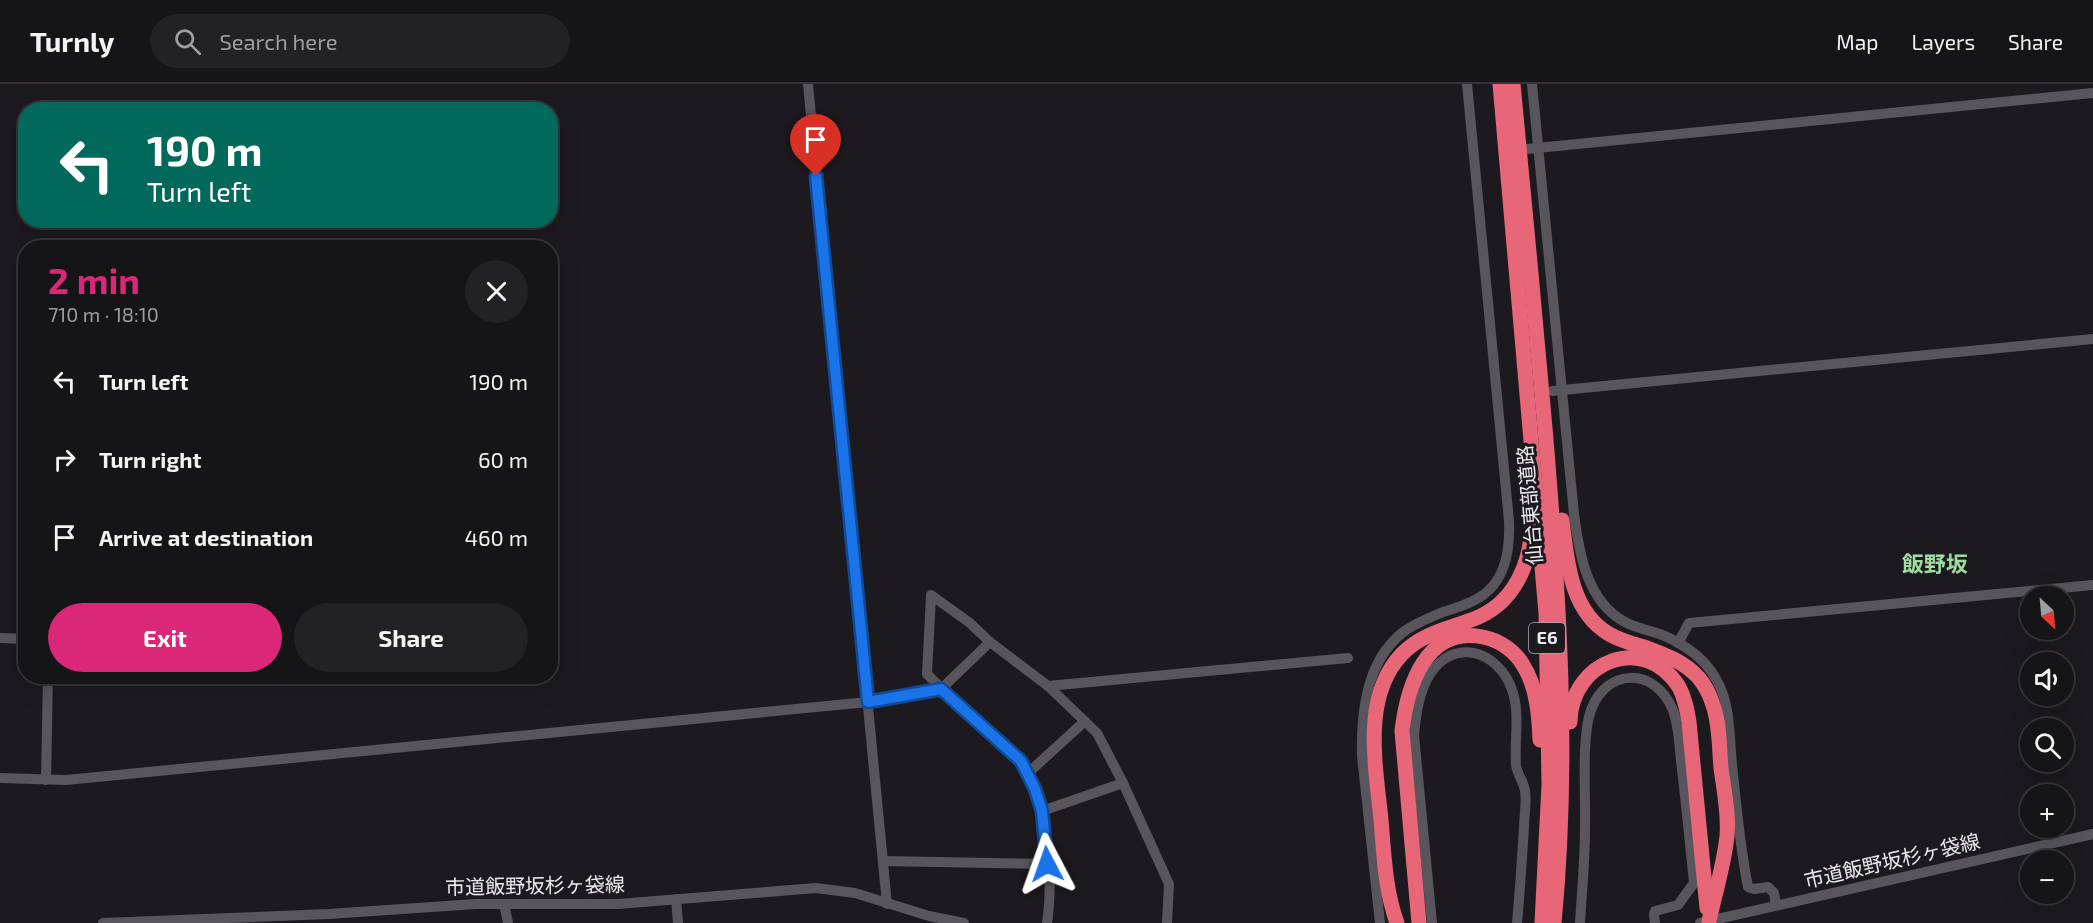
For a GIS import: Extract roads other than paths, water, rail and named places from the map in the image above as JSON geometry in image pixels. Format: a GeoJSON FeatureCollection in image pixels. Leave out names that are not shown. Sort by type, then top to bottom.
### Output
{"type":"FeatureCollection","features":[{"type":"Feature","properties":{"kind":"highway","name":"仙台東部道路"},"geometry":{"type":"LineString","coordinates":[[1500,84],[1556,565],[1562,664],[1562,783],[1555,916]]}},
{"type":"Feature","properties":{"kind":"highway","name":"仙台東部道路"},"geometry":{"type":"LineString","coordinates":[[1513,84],[1548,655],[1550,785],[1542,923]]}},
{"type":"Feature","properties":{"kind":"highway"},"geometry":{"type":"LineString","coordinates":[[1531,352],[1567,559],[1581,603],[1593,621],[1608,633],[1683,664],[1699,678],[1713,705],[1728,826],[1723,861],[1706,922]]}},
{"type":"Feature","properties":{"kind":"highway"},"geometry":{"type":"LineString","coordinates":[[1397,923],[1387,884],[1374,752],[1379,699],[1394,664],[1410,646],[1433,633],[1474,619],[1497,607],[1507,598],[1521,576],[1532,529],[1531,352]]}},
{"type":"Feature","properties":{"kind":"highway"},"geometry":{"type":"LineString","coordinates":[[1419,923],[1402,741],[1405,709],[1416,675],[1432,651],[1455,638],[1475,636],[1495,640],[1516,655],[1527,672],[1535,694],[1540,730],[1542,923]]}},
{"type":"Feature","properties":{"kind":"highway"},"geometry":{"type":"LineString","coordinates":[[1555,916],[1566,847],[1570,718],[1575,695],[1581,684],[1596,668],[1607,662],[1630,658],[1643,659],[1665,671],[1684,698],[1689,722],[1706,922]]}},
{"type":"Feature","properties":{"kind":"street"},"geometry":{"type":"LineString","coordinates":[[808,84],[887,904]]}},
{"type":"Feature","properties":{"kind":"street"},"geometry":{"type":"LineString","coordinates":[[1380,923],[1362,756],[1363,710],[1375,670],[1382,656],[1403,632],[1423,620],[1471,601],[1488,591],[1500,574],[1509,543],[1509,521],[1467,84]]}},
{"type":"Feature","properties":{"kind":"street"},"geometry":{"type":"LineString","coordinates":[[1532,84],[1532,148],[1557,391],[1578,543],[1586,573],[1602,602],[1612,613],[1626,622],[1678,643],[1691,651],[1709,667],[1719,684],[1727,714],[1748,887],[1754,889],[1768,887],[1774,893],[1776,905]]}},
{"type":"Feature","properties":{"kind":"street"},"geometry":{"type":"LineString","coordinates":[[1532,148],[2093,93]]}},
{"type":"Feature","properties":{"kind":"street"},"geometry":{"type":"LineString","coordinates":[[1557,391],[2093,339]]}},
{"type":"Feature","properties":{"kind":"street"},"geometry":{"type":"LineString","coordinates":[[1678,643],[1689,623],[2093,585]]}},
{"type":"Feature","properties":{"kind":"street"},"geometry":{"type":"LineString","coordinates":[[1047,923],[1049,909],[1047,864],[1042,811],[1021,761],[927,674],[931,595],[970,623],[990,642],[1048,686],[1097,734],[1123,783],[1169,884],[1167,923]]}},
{"type":"Feature","properties":{"kind":"street"},"geometry":{"type":"LineString","coordinates":[[0,638],[18,639]]}},
{"type":"Feature","properties":{"kind":"street"},"geometry":{"type":"LineString","coordinates":[[0,778],[78,779],[868,702],[941,689],[990,642]]}},
{"type":"Feature","properties":{"kind":"street"},"geometry":{"type":"LineString","coordinates":[[1432,923],[1414,735],[1416,714],[1421,691],[1436,665],[1447,657],[1463,652],[1492,659],[1506,677],[1514,697],[1516,767],[1526,791],[1517,923]]}},
{"type":"Feature","properties":{"kind":"street"},"geometry":{"type":"LineString","coordinates":[[1048,686],[1348,658]]}},
{"type":"Feature","properties":{"kind":"street"},"geometry":{"type":"LineString","coordinates":[[1580,923],[1585,832],[1586,735],[1589,718],[1602,690],[1616,681],[1637,678],[1648,681],[1662,690],[1673,710],[1679,741],[1695,883],[1678,905],[1655,911],[1655,923]]}},
{"type":"Feature","properties":{"kind":"street"},"geometry":{"type":"LineString","coordinates":[[46,780],[48,684]]}},
{"type":"Feature","properties":{"kind":"street"},"geometry":{"type":"LineString","coordinates":[[1027,774],[1085,721]]}},
{"type":"Feature","properties":{"kind":"street"},"geometry":{"type":"LineString","coordinates":[[1042,811],[1123,783]]}},
{"type":"Feature","properties":{"kind":"street","name":"市道飯野坂杉ヶ袋線"},"geometry":{"type":"LineString","coordinates":[[1706,922],[2093,834]]}},
{"type":"Feature","properties":{"kind":"street"},"geometry":{"type":"LineString","coordinates":[[884,861],[1047,864]]}},
{"type":"Feature","properties":{"kind":"street","name":"市道飯野坂杉ヶ袋線"},"geometry":{"type":"LineString","coordinates":[[104,923],[330,918],[504,904],[618,904],[816,888],[855,893],[929,916],[964,923]]}},
{"type":"Feature","properties":{"kind":"street"},"geometry":{"type":"LineString","coordinates":[[676,899],[678,923]]}},
{"type":"Feature","properties":{"kind":"street"},"geometry":{"type":"LineString","coordinates":[[504,904],[508,923]]}},
{"type":"Feature","properties":{"kind":"district","name":"飯野坂"},"geometry":{"type":"Point","coordinates":[1935,564]}}]}
